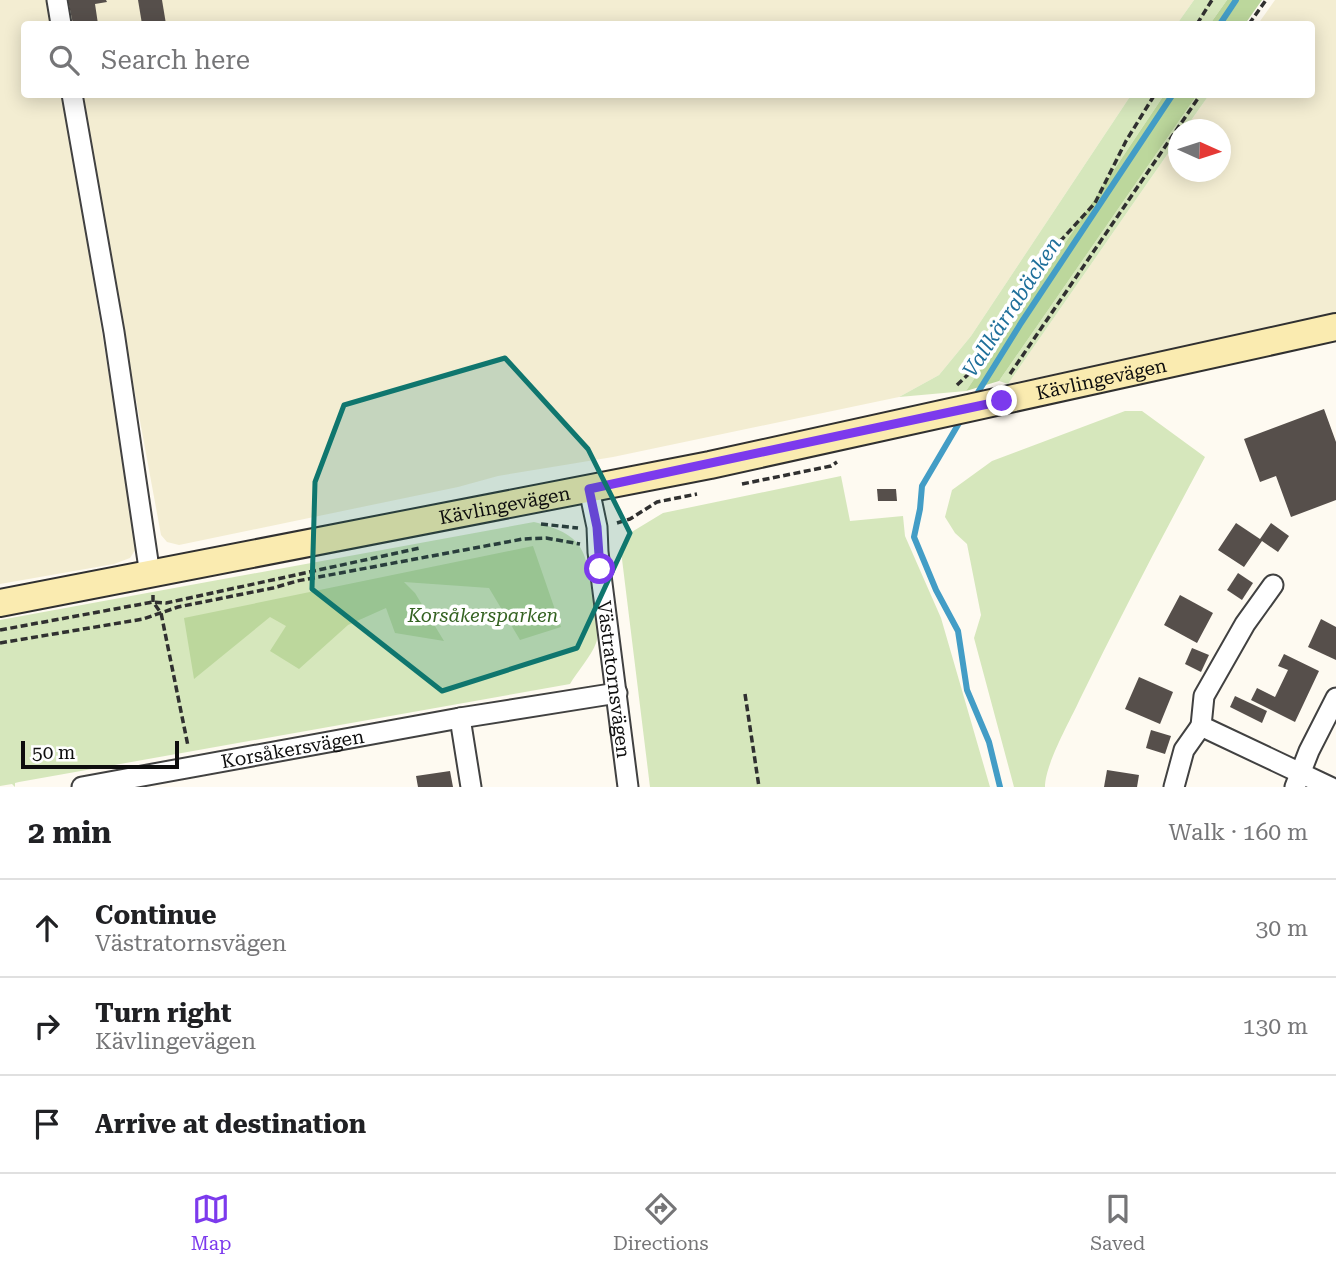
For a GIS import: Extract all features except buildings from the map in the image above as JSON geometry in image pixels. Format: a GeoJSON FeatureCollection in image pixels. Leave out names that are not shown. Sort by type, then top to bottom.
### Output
{"type":"FeatureCollection","features":[{"type":"Feature","properties":{"kind":"main road","name":"Kävlingevägen"},"geometry":{"type":"LineString","coordinates":[[0,603],[589,489],[1336,327]]}},
{"type":"Feature","properties":{"kind":"street"},"geometry":{"type":"LineString","coordinates":[[57,0],[60,21]]}},
{"type":"Feature","properties":{"kind":"street"},"geometry":{"type":"LineString","coordinates":[[73,98],[114,332],[150,575]]}},
{"type":"Feature","properties":{"kind":"street","name":"Västratornsvägen"},"geometry":{"type":"LineString","coordinates":[[589,489],[597,527],[628,787]]}},
{"type":"Feature","properties":{"kind":"street"},"geometry":{"type":"LineString","coordinates":[[1174,787],[1184,750],[1201,726],[1204,696],[1245,624],[1273,585]]}},
{"type":"Feature","properties":{"kind":"street","name":"Korsåkersvägen"},"geometry":{"type":"LineString","coordinates":[[82,787],[125,783],[192,767],[460,718],[617,693]]}},
{"type":"Feature","properties":{"kind":"street"},"geometry":{"type":"LineString","coordinates":[[1297,780],[1336,698]]}},
{"type":"Feature","properties":{"kind":"street"},"geometry":{"type":"LineString","coordinates":[[460,718],[471,787]]}},
{"type":"Feature","properties":{"kind":"street"},"geometry":{"type":"LineString","coordinates":[[1201,726],[1297,780],[1330,787]]}},
{"type":"Feature","properties":{"kind":"path"},"geometry":{"type":"LineString","coordinates":[[1199,21],[1212,0]]}},
{"type":"Feature","properties":{"kind":"path"},"geometry":{"type":"LineString","coordinates":[[1251,21],[1266,0]]}},
{"type":"Feature","properties":{"kind":"path"},"geometry":{"type":"LineString","coordinates":[[956,386],[994,350],[1013,306],[1054,248],[1095,203],[1126,141],[1152,98]]}},
{"type":"Feature","properties":{"kind":"path"},"geometry":{"type":"LineString","coordinates":[[993,403],[1003,384],[1198,98]]}},
{"type":"Feature","properties":{"kind":"path"},"geometry":{"type":"LineString","coordinates":[[736,485],[831,466],[842,459]]}},
{"type":"Feature","properties":{"kind":"path"},"geometry":{"type":"LineString","coordinates":[[538,523],[573,529],[597,527],[630,519],[657,502],[697,494]]}},
{"type":"Feature","properties":{"kind":"path"},"geometry":{"type":"LineString","coordinates":[[0,643],[143,619],[178,607],[273,588],[298,580],[523,539],[564,539],[598,552]]}},
{"type":"Feature","properties":{"kind":"path"},"geometry":{"type":"LineString","coordinates":[[0,630],[153,602],[166,603],[422,547]]}},
{"type":"Feature","properties":{"kind":"path"},"geometry":{"type":"LineString","coordinates":[[153,602],[161,613],[192,767]]}},
{"type":"Feature","properties":{"kind":"path"},"geometry":{"type":"LineString","coordinates":[[745,694],[759,787]]}},
{"type":"Feature","properties":{"kind":"highlighted area"},"geometry":{"type":"Polygon","coordinates":[[[505,358],[588,449],[630,533],[577,648],[442,691],[312,589],[315,482],[344,405],[505,358]]]}},
{"type":"Feature","properties":{"kind":"shaded area"},"geometry":{"type":"Polygon","coordinates":[[[0,0],[50,0],[53,21],[21,21],[21,98],[63,98],[137,547],[130,558],[114,564],[0,584],[0,0]]]}},
{"type":"Feature","properties":{"kind":"shaded area"},"geometry":{"type":"Polygon","coordinates":[[[64,0],[1194,0],[1179,21],[68,21],[64,0]]]}},
{"type":"Feature","properties":{"kind":"shaded area"},"geometry":{"type":"Polygon","coordinates":[[[1275,0],[1336,0],[1336,314],[1008,384],[1168,153],[1168,182],[1231,182],[1231,119],[1192,119],[1207,98],[1315,98],[1315,21],[1260,21],[1275,0]]]}},
{"type":"Feature","properties":{"kind":"shaded area"},"geometry":{"type":"Polygon","coordinates":[[[81,98],[1129,98],[971,336],[939,375],[899,397],[613,457],[498,476],[458,487],[179,545],[167,542],[161,535],[81,98]]]}},
{"type":"Feature","properties":{"kind":"green space"},"geometry":{"type":"Polygon","coordinates":[[[1194,0],[1227,0],[1212,21],[1179,21],[1194,0]]]}},
{"type":"Feature","properties":{"kind":"green space"},"geometry":{"type":"Polygon","coordinates":[[[1227,0],[1262,0],[1247,21],[1212,21],[1227,0]]]}},
{"type":"Feature","properties":{"kind":"green space"},"geometry":{"type":"Polygon","coordinates":[[[1129,98],[1162,98],[966,391],[899,397],[939,375],[971,336],[1129,98]]]}},
{"type":"Feature","properties":{"kind":"green space"},"geometry":{"type":"Polygon","coordinates":[[[1162,98],[1195,98],[1180,119],[1168,119],[1168,137],[999,381],[966,391],[1162,98]]]}},
{"type":"Feature","properties":{"kind":"green space"},"geometry":{"type":"Polygon","coordinates":[[[1195,98],[1207,98],[1192,119],[1180,119],[1195,98]]]}},
{"type":"Feature","properties":{"kind":"green space"},"geometry":{"type":"Polygon","coordinates":[[[1168,137],[1168,153],[1008,384],[999,381],[1168,137]]]}},
{"type":"Feature","properties":{"kind":"green space"},"geometry":{"type":"Polygon","coordinates":[[[1125,411],[1142,411],[1205,457],[1065,730],[1053,755],[1045,787],[1014,787],[974,638],[981,615],[967,544],[955,533],[945,517],[952,490],[992,461],[1125,411]]]}},
{"type":"Feature","properties":{"kind":"green space"},"geometry":{"type":"Polygon","coordinates":[[[841,476],[850,521],[903,516],[905,536],[941,618],[990,787],[650,787],[621,551],[630,533],[663,513],[841,476]]]}},
{"type":"Feature","properties":{"kind":"green space","name":"Korsåkersparken"},"geometry":{"type":"Polygon","coordinates":[[[534,522],[552,527],[575,541],[582,550],[589,572],[597,639],[570,684],[19,782],[15,783],[15,787],[12,784],[0,786],[0,620],[534,522]]]}},
{"type":"Feature","properties":{"kind":"green space"},"geometry":{"type":"Polygon","coordinates":[[[533,546],[561,627],[520,640],[489,588],[404,582],[415,593],[444,641],[395,633],[386,608],[348,625],[299,669],[270,651],[286,626],[270,617],[194,679],[184,618],[533,546]]]}},
{"type":"Feature","properties":{"kind":"waterway","name":"Vallkärrabäcken"},"geometry":{"type":"LineString","coordinates":[[1222,21],[1236,0]]}},
{"type":"Feature","properties":{"kind":"waterway","name":"Vallkärrabäcken"},"geometry":{"type":"LineString","coordinates":[[975,397],[1170,98]]}},
{"type":"Feature","properties":{"kind":"waterway","name":"Vallkärrabäcken"},"geometry":{"type":"LineString","coordinates":[[962,418],[922,486],[914,537],[936,590],[958,631],[967,690],[989,742],[1000,787]]}},
{"type":"Feature","properties":{"kind":"route"},"geometry":{"type":"LineString","coordinates":[[600,569],[597,527],[589,489],[1002,401]]}}]}
